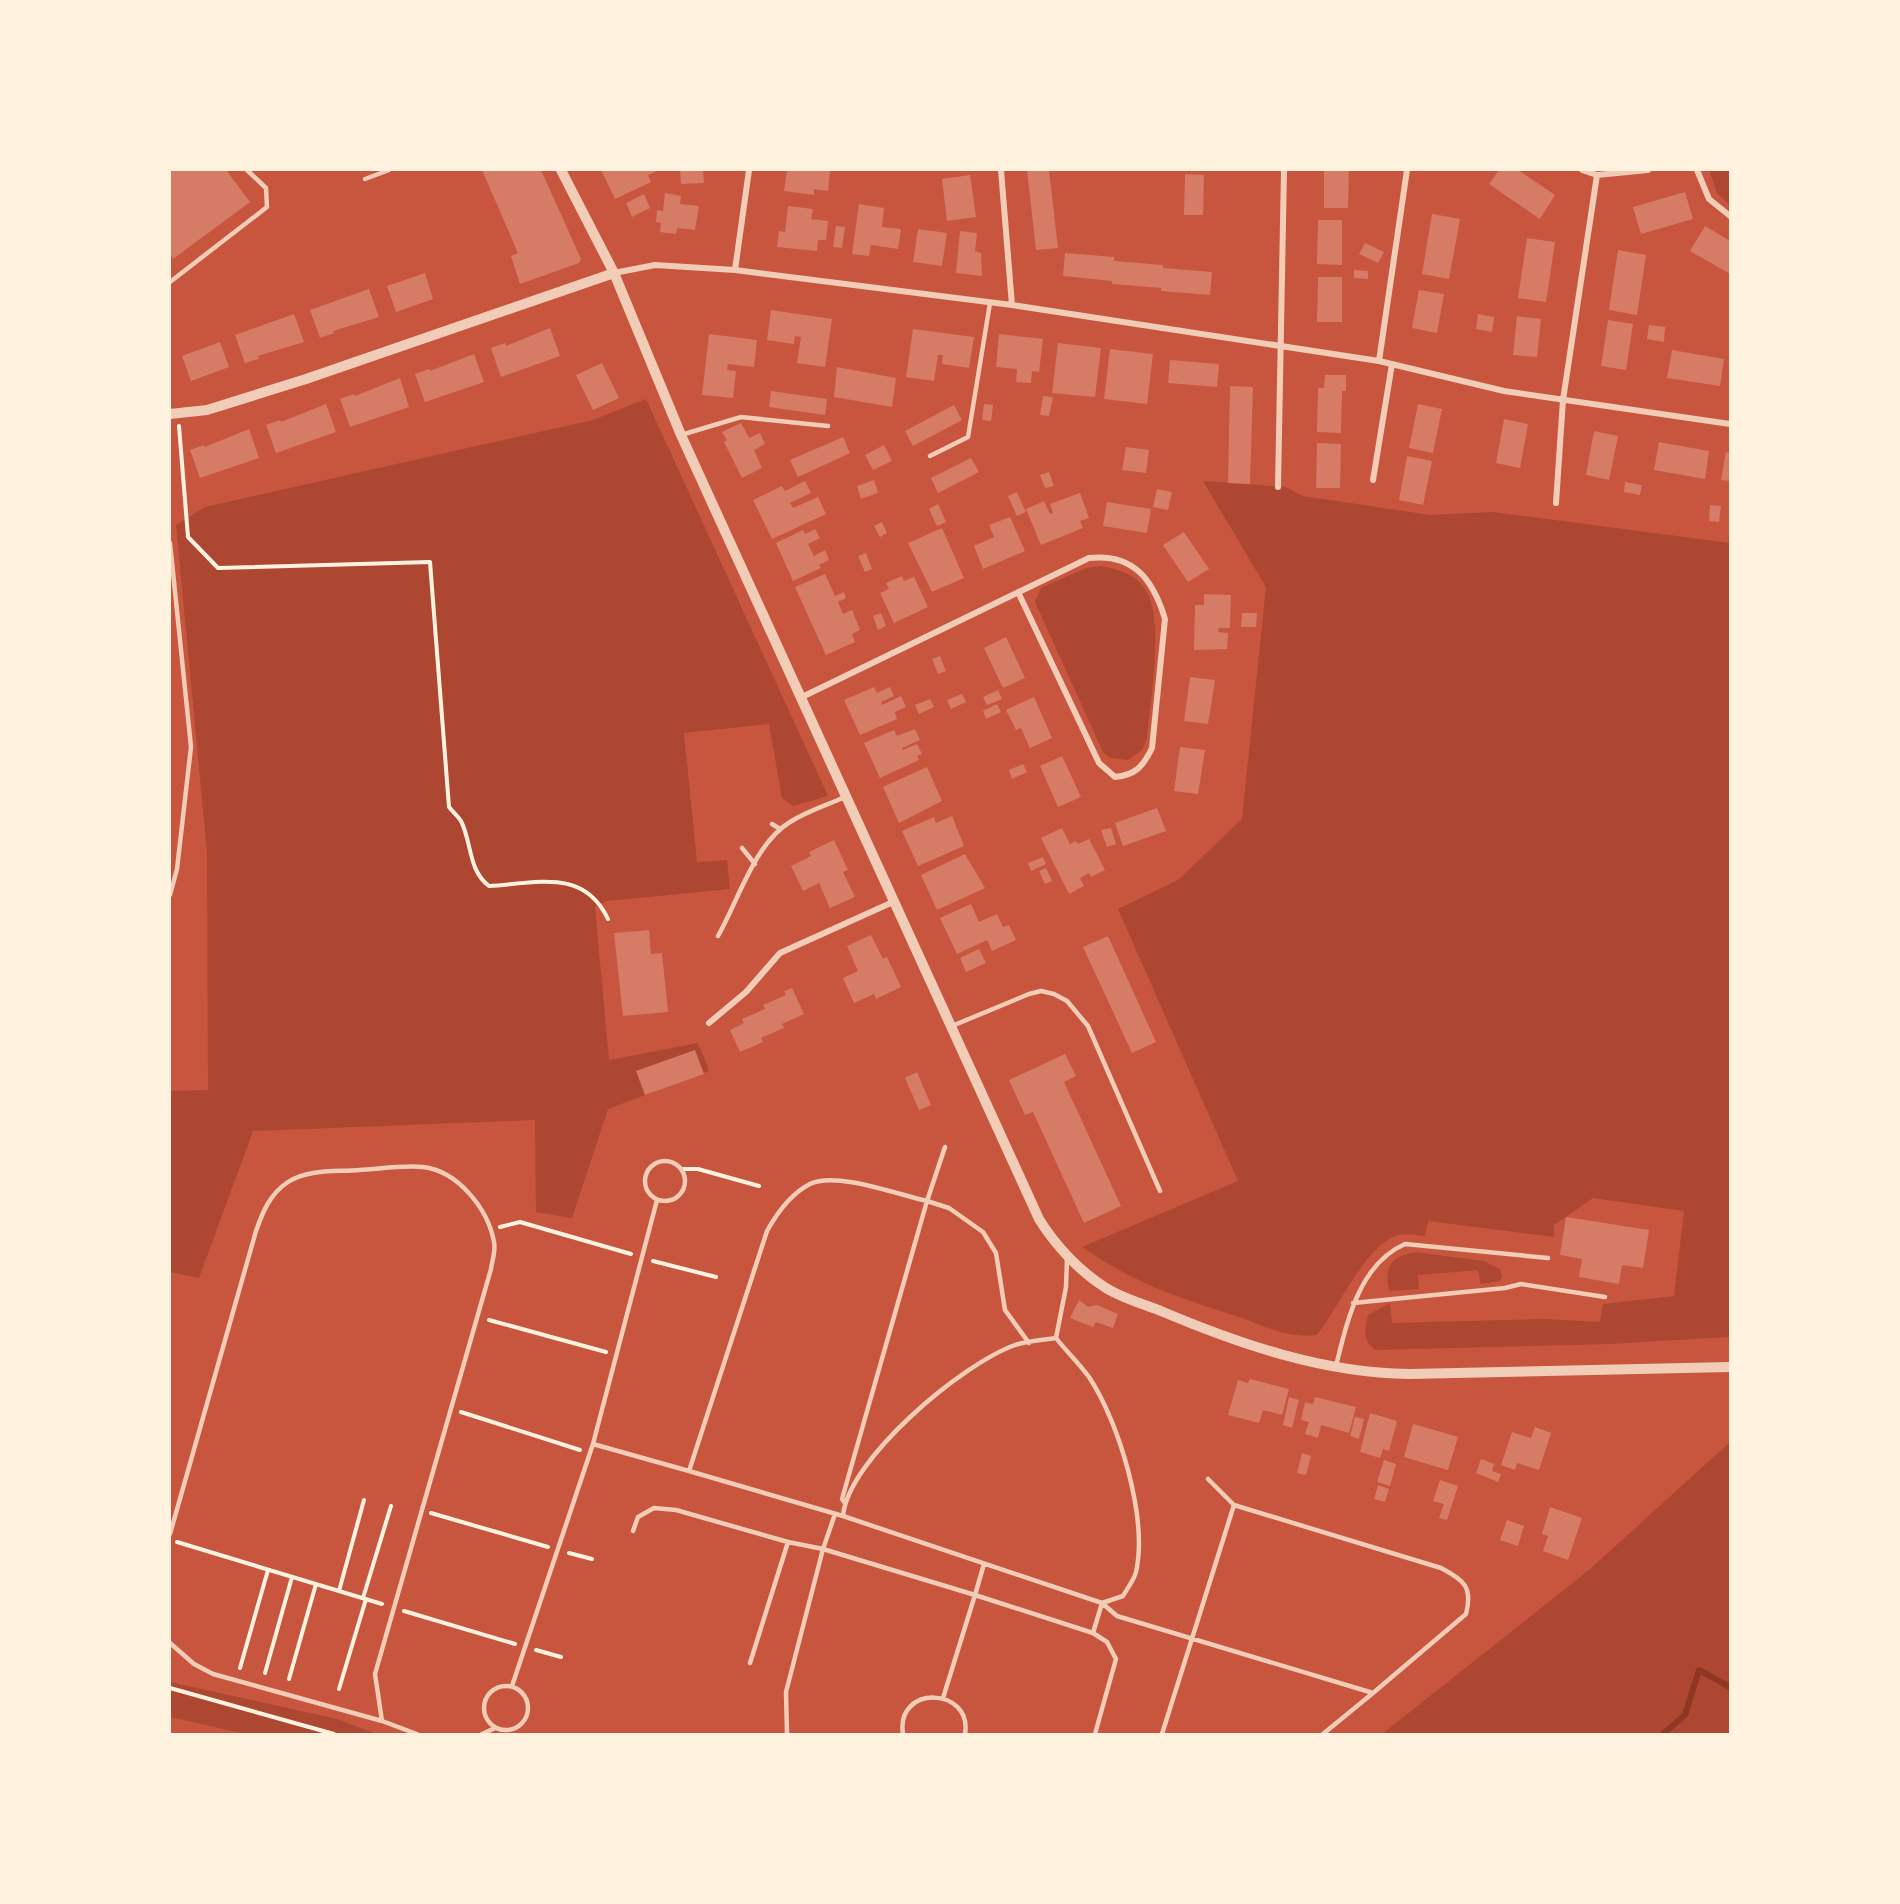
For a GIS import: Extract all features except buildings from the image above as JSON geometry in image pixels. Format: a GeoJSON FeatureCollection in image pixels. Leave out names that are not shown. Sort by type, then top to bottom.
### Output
{"type":"FeatureCollection","features":[{"type":"Feature","properties":{"kind":"street"},"geometry":{"type":"LineString","coordinates":[[561,170],[614,273],[681,435],[1039,1219],[1052,1240],[1106,1288],[1211,1332],[1293,1358],[1366,1372],[1404,1374],[1731,1366]]}},
{"type":"Feature","properties":{"kind":"street"},"geometry":{"type":"LineString","coordinates":[[735,270],[749,170]]}},
{"type":"Feature","properties":{"kind":"street"},"geometry":{"type":"LineString","coordinates":[[1001,170],[1012,305]]}},
{"type":"Feature","properties":{"kind":"street"},"geometry":{"type":"LineString","coordinates":[[1278,487],[1284,170]]}},
{"type":"Feature","properties":{"kind":"street"},"geometry":{"type":"LineString","coordinates":[[1379,361],[1407,170]]}},
{"type":"Feature","properties":{"kind":"street"},"geometry":{"type":"LineString","coordinates":[[1582,170],[1597,174],[1648,170]]}},
{"type":"Feature","properties":{"kind":"street"},"geometry":{"type":"LineString","coordinates":[[1697,170],[1709,199],[1731,216]]}},
{"type":"Feature","properties":{"kind":"street"},"geometry":{"type":"LineString","coordinates":[[1556,503],[1563,400],[1597,174]]}},
{"type":"Feature","properties":{"kind":"street"},"geometry":{"type":"LineString","coordinates":[[174,414],[207,410],[306,379],[614,273],[655,265],[735,270],[1012,305],[1379,361],[1504,391],[1731,424]]}},
{"type":"Feature","properties":{"kind":"street"},"geometry":{"type":"LineString","coordinates":[[1373,480],[1392,364]]}},
{"type":"Feature","properties":{"kind":"street"},"geometry":{"type":"LineString","coordinates":[[802,697],[1018,592],[1089,558],[1105,556],[1120,560],[1139,570],[1159,598],[1165,619],[1152,748],[1144,765],[1130,776],[1115,777],[1099,763],[1018,592]]}},
{"type":"Feature","properties":{"kind":"street"},"geometry":{"type":"LineString","coordinates":[[709,1023],[746,992],[780,953],[893,902]]}},
{"type":"Feature","properties":{"kind":"lane"},"geometry":{"type":"LineString","coordinates":[[170,282],[267,207],[267,188],[247,170]]}},
{"type":"Feature","properties":{"kind":"lane"},"geometry":{"type":"LineString","coordinates":[[365,179],[385,170]]}},
{"type":"Feature","properties":{"kind":"lane"},"geometry":{"type":"LineString","coordinates":[[930,456],[968,437],[990,303]]}},
{"type":"Feature","properties":{"kind":"lane"},"geometry":{"type":"LineString","coordinates":[[681,435],[741,417],[828,426]]}},
{"type":"Feature","properties":{"kind":"lane"},"geometry":{"type":"LineString","coordinates":[[170,543],[191,747],[177,869],[170,895]]}},
{"type":"Feature","properties":{"kind":"lane"},"geometry":{"type":"LineString","coordinates":[[718,936],[768,841],[780,829],[811,811],[846,797]]}},
{"type":"Feature","properties":{"kind":"lane"},"geometry":{"type":"LineString","coordinates":[[772,824],[780,829]]}},
{"type":"Feature","properties":{"kind":"lane"},"geometry":{"type":"LineString","coordinates":[[742,848],[755,864]]}},
{"type":"Feature","properties":{"kind":"lane"},"geometry":{"type":"LineString","coordinates":[[951,1027],[1029,994],[1047,992],[1067,1001],[1088,1026],[1160,1191]]}},
{"type":"Feature","properties":{"kind":"lane"},"geometry":{"type":"LineString","coordinates":[[843,1516],[842,1498],[945,1147]]}},
{"type":"Feature","properties":{"kind":"lane"},"geometry":{"type":"LineString","coordinates":[[657,1162],[673,1162],[682,1169],[686,1184],[676,1199],[657,1200],[649,1194],[645,1178],[657,1162]]}},
{"type":"Feature","properties":{"kind":"lane"},"geometry":{"type":"LineString","coordinates":[[170,1534],[256,1231],[264,1208],[271,1197],[287,1183],[314,1173],[423,1167],[441,1173],[458,1183],[479,1204],[495,1244],[478,1317],[375,1674],[382,1721]]}},
{"type":"Feature","properties":{"kind":"lane"},"geometry":{"type":"LineString","coordinates":[[689,1471],[767,1231],[778,1212],[792,1196],[811,1183],[833,1179],[949,1208],[983,1232],[996,1253],[1005,1310],[1029,1343]]}},
{"type":"Feature","properties":{"kind":"lane"},"geometry":{"type":"LineString","coordinates":[[512,1686],[593,1444],[657,1200]]}},
{"type":"Feature","properties":{"kind":"lane"},"geometry":{"type":"LineString","coordinates":[[1335,1366],[1353,1303],[1371,1273],[1391,1250],[1405,1244],[1548,1258]]}},
{"type":"Feature","properties":{"kind":"lane"},"geometry":{"type":"LineString","coordinates":[[1056,1338],[1066,1287],[1068,1256]]}},
{"type":"Feature","properties":{"kind":"lane"},"geometry":{"type":"LineString","coordinates":[[1353,1303],[1505,1288],[1521,1284],[1605,1297]]}},
{"type":"Feature","properties":{"kind":"lane"},"geometry":{"type":"LineString","coordinates":[[844,1502],[877,1453],[930,1399],[987,1360],[1015,1345],[1056,1338]]}},
{"type":"Feature","properties":{"kind":"lane"},"geometry":{"type":"LineString","coordinates":[[1056,1338],[1089,1377],[1113,1423],[1129,1473],[1137,1520],[1138,1551],[1135,1574],[1123,1596],[1102,1603]]}},
{"type":"Feature","properties":{"kind":"lane"},"geometry":{"type":"LineString","coordinates":[[593,1444],[843,1516],[1102,1603],[1117,1616],[1373,1693]]}},
{"type":"Feature","properties":{"kind":"lane"},"geometry":{"type":"LineString","coordinates":[[1208,1479],[1233,1506],[1441,1568],[1460,1578],[1466,1587],[1469,1602],[1466,1614],[1323,1734]]}},
{"type":"Feature","properties":{"kind":"lane"},"geometry":{"type":"LineString","coordinates":[[1162,1734],[1190,1638],[1233,1506]]}},
{"type":"Feature","properties":{"kind":"lane"},"geometry":{"type":"LineString","coordinates":[[633,1531],[638,1517],[654,1508],[665,1509],[788,1542],[823,1549],[1093,1633],[1107,1642],[1116,1659],[1095,1734]]}},
{"type":"Feature","properties":{"kind":"lane"},"geometry":{"type":"LineString","coordinates":[[787,1734],[786,1692],[823,1549],[835,1514]]}},
{"type":"Feature","properties":{"kind":"lane"},"geometry":{"type":"LineString","coordinates":[[750,1663],[788,1542]]}},
{"type":"Feature","properties":{"kind":"lane"},"geometry":{"type":"LineString","coordinates":[[944,1698],[984,1564]]}},
{"type":"Feature","properties":{"kind":"lane"},"geometry":{"type":"LineString","coordinates":[[1093,1633],[1102,1603]]}},
{"type":"Feature","properties":{"kind":"lane"},"geometry":{"type":"LineString","coordinates":[[170,1643],[194,1664],[213,1674],[382,1721],[417,1734]]}},
{"type":"Feature","properties":{"kind":"lane"},"geometry":{"type":"LineString","coordinates":[[482,1734],[495,1728],[513,1729],[526,1719],[529,1709],[525,1695],[512,1686],[492,1690],[485,1699],[484,1710],[487,1720],[495,1728]]}},
{"type":"Feature","properties":{"kind":"lane"},"geometry":{"type":"LineString","coordinates":[[903,1734],[902,1726],[906,1712],[916,1702],[929,1697],[944,1698],[956,1705],[964,1717],[965,1734]]}},
{"type":"Feature","properties":{"kind":"path"},"geometry":{"type":"LineString","coordinates":[[174,414],[188,537],[218,568],[430,562],[449,807],[461,821],[471,859],[482,880],[489,886],[554,882],[581,886],[601,904],[608,919]]}},
{"type":"Feature","properties":{"kind":"path"},"geometry":{"type":"LineString","coordinates":[[682,1169],[698,1169],[759,1186]]}},
{"type":"Feature","properties":{"kind":"path"},"geometry":{"type":"LineString","coordinates":[[490,1230],[520,1222],[716,1277]]}},
{"type":"Feature","properties":{"kind":"path"},"geometry":{"type":"LineString","coordinates":[[478,1317],[616,1354]]}},
{"type":"Feature","properties":{"kind":"path"},"geometry":{"type":"LineString","coordinates":[[451,1409],[590,1453]]}},
{"type":"Feature","properties":{"kind":"path"},"geometry":{"type":"LineString","coordinates":[[339,1591],[364,1500]]}},
{"type":"Feature","properties":{"kind":"path"},"geometry":{"type":"LineString","coordinates":[[339,1689],[391,1506]]}},
{"type":"Feature","properties":{"kind":"path"},"geometry":{"type":"LineString","coordinates":[[422,1511],[592,1559]]}},
{"type":"Feature","properties":{"kind":"path"},"geometry":{"type":"LineString","coordinates":[[170,1539],[561,1657]]}},
{"type":"Feature","properties":{"kind":"path"},"geometry":{"type":"LineString","coordinates":[[240,1668],[268,1569]]}},
{"type":"Feature","properties":{"kind":"path"},"geometry":{"type":"LineString","coordinates":[[266,1673],[292,1577]]}},
{"type":"Feature","properties":{"kind":"path"},"geometry":{"type":"LineString","coordinates":[[290,1679],[316,1584]]}},
{"type":"Feature","properties":{"kind":"path"},"geometry":{"type":"LineString","coordinates":[[170,1688],[334,1734]]}},
{"type":"Feature","properties":{"kind":"shaded area"},"geometry":{"type":"Polygon","coordinates":[[[1709,170],[1730,170],[1730,205],[1717,193],[1709,170]]]}},
{"type":"Feature","properties":{"kind":"shaded area"},"geometry":{"type":"Polygon","coordinates":[[[646,399],[828,796],[793,806],[782,798],[769,724],[684,733],[697,862],[727,860],[730,889],[607,901],[595,907],[609,1060],[698,1043],[709,1071],[608,1109],[572,1218],[536,1212],[535,1120],[253,1131],[199,1278],[170,1272],[170,1091],[208,1090],[207,852],[176,525],[205,507],[593,420],[646,399]]]}},
{"type":"Feature","properties":{"kind":"shaded area"},"geometry":{"type":"Polygon","coordinates":[[[1203,481],[1285,487],[1303,496],[1430,515],[1493,512],[1730,543],[1730,1337],[1609,1344],[1375,1350],[1368,1342],[1365,1330],[1368,1315],[1390,1303],[1392,1323],[1545,1319],[1600,1322],[1603,1304],[1674,1296],[1684,1211],[1593,1198],[1554,1225],[1554,1237],[1428,1221],[1425,1236],[1397,1235],[1382,1244],[1361,1267],[1317,1335],[1306,1336],[1279,1331],[1179,1297],[1140,1281],[1082,1247],[1238,1181],[1118,909],[1178,880],[1242,819],[1266,587],[1203,481]]]}},
{"type":"Feature","properties":{"kind":"shaded area"},"geometry":{"type":"Polygon","coordinates":[[[1101,566],[1127,574],[1143,586],[1152,605],[1155,622],[1154,663],[1147,738],[1142,750],[1128,760],[1110,758],[1103,752],[1035,602],[1041,588],[1086,568],[1101,566]]]}},
{"type":"Feature","properties":{"kind":"shaded area"},"geometry":{"type":"Polygon","coordinates":[[[1415,1252],[1484,1261],[1500,1269],[1502,1276],[1500,1281],[1481,1284],[1478,1270],[1418,1275],[1419,1289],[1389,1291],[1388,1275],[1391,1264],[1400,1257],[1415,1252]]]}},
{"type":"Feature","properties":{"kind":"shaded area"},"geometry":{"type":"Polygon","coordinates":[[[1730,1442],[1730,1734],[1382,1734],[1589,1570],[1730,1442]]]}},
{"type":"Feature","properties":{"kind":"shaded area"},"geometry":{"type":"Polygon","coordinates":[[[170,1682],[337,1719],[376,1734],[246,1734],[170,1717],[170,1682]]]}},
{"type":"Feature","properties":{"kind":"waterway"},"geometry":{"type":"LineString","coordinates":[[1663,1734],[1685,1715],[1699,1670],[1730,1687]]}}]}
